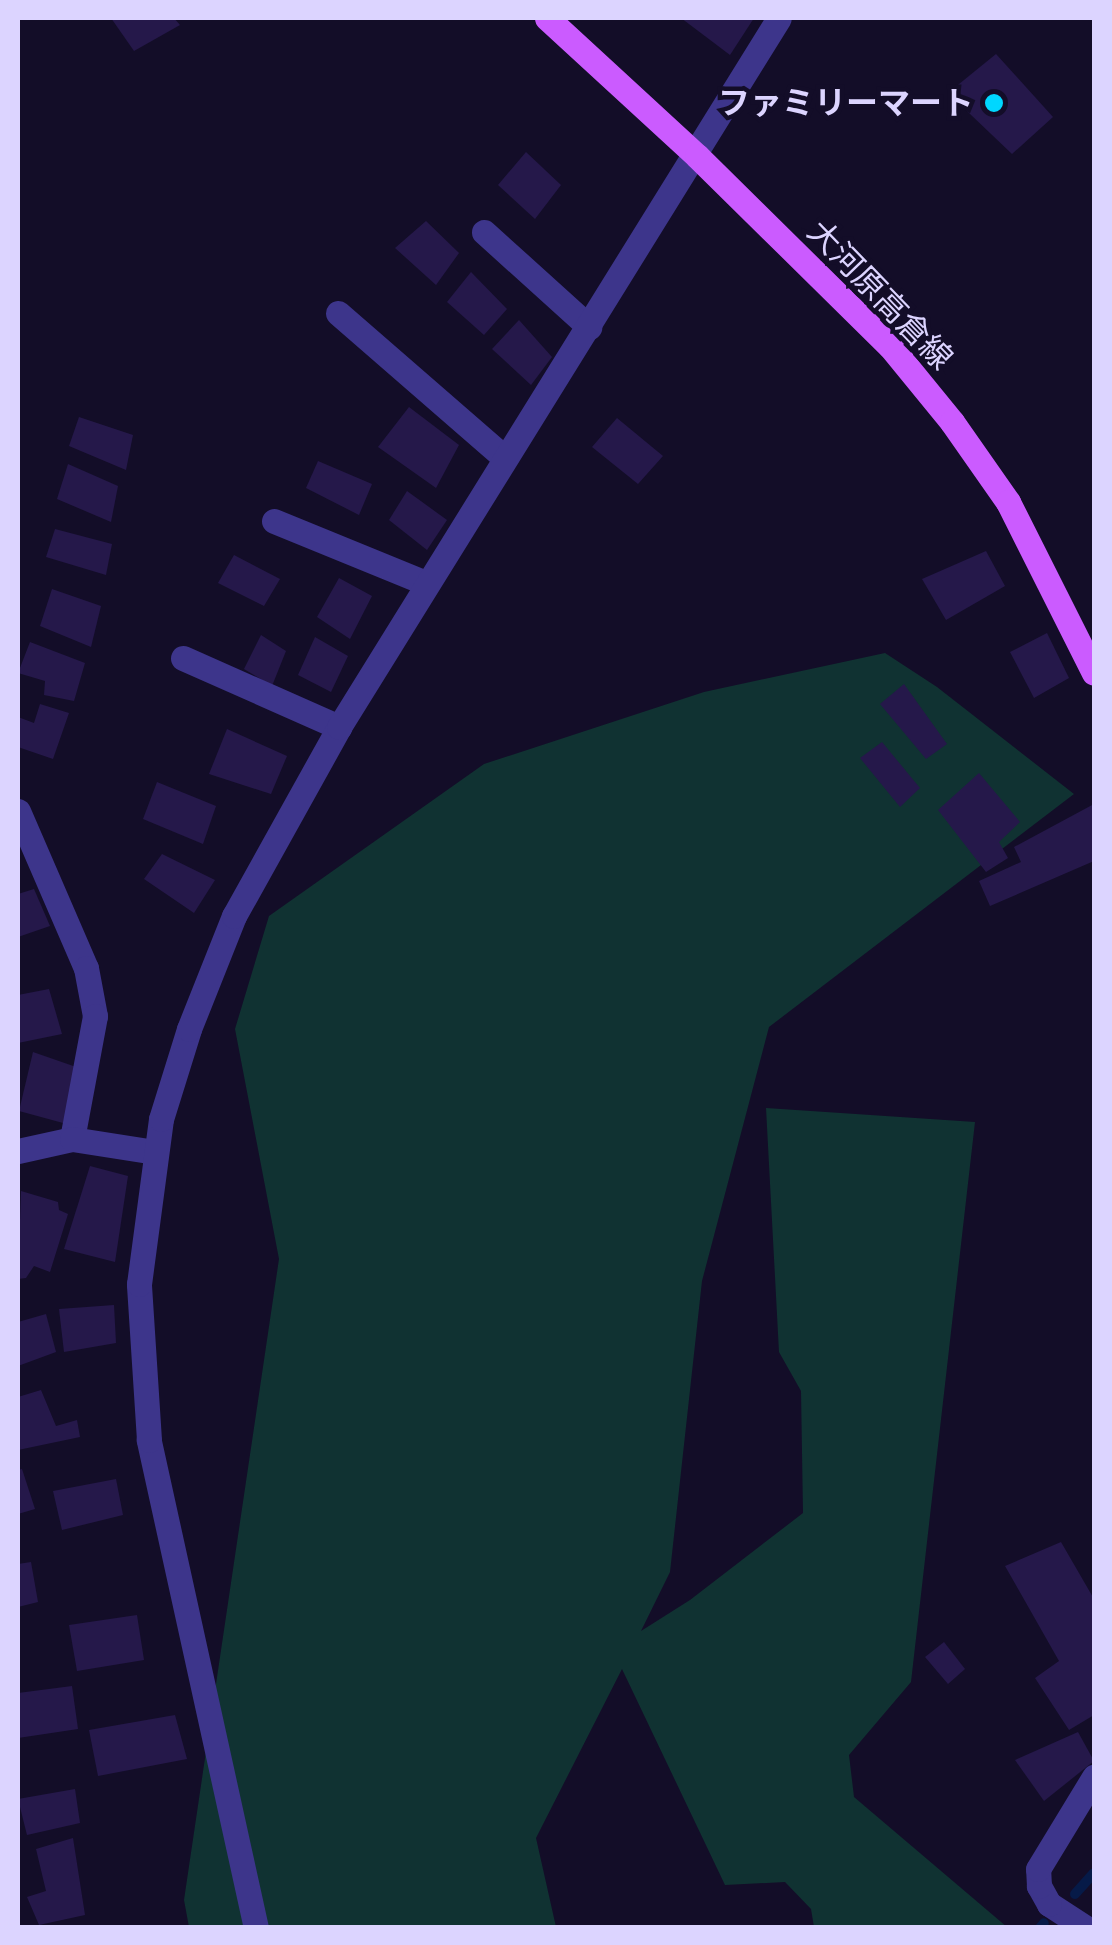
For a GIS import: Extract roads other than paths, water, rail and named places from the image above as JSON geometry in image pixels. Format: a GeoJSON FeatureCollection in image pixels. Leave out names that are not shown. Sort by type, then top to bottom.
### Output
{"type":"FeatureCollection","features":[{"type":"Feature","properties":{"kind":"main road","name":"大河原高倉線"},"geometry":{"type":"LineString","coordinates":[[547,18],[697,156],[890,346],[952,422],[1008,502],[1094,673]]}},
{"type":"Feature","properties":{"kind":"street"},"geometry":{"type":"LineString","coordinates":[[256,1928],[150,1440],[139,1284],[155,1152],[189,1029],[234,916],[339,727],[426,583],[697,156],[779,18]]}},
{"type":"Feature","properties":{"kind":"street"},"geometry":{"type":"LineString","coordinates":[[484,232],[588,327]]}},
{"type":"Feature","properties":{"kind":"street"},"geometry":{"type":"LineString","coordinates":[[338,313],[506,458]]}},
{"type":"Feature","properties":{"kind":"street"},"geometry":{"type":"LineString","coordinates":[[274,522],[426,583]]}},
{"type":"Feature","properties":{"kind":"street"},"geometry":{"type":"LineString","coordinates":[[183,658],[339,727]]}},
{"type":"Feature","properties":{"kind":"street"},"geometry":{"type":"LineString","coordinates":[[18,810],[86,968],[95,1016],[72,1138]]}},
{"type":"Feature","properties":{"kind":"street"},"geometry":{"type":"LineString","coordinates":[[18,1151],[72,1138],[155,1152]]}},
{"type":"Feature","properties":{"kind":"street"},"geometry":{"type":"LineString","coordinates":[[1086,1928],[1050,1904],[1039,1886],[1038,1869],[1094,1777]]}},
{"type":"Feature","properties":{"kind":"waterway"},"geometry":{"type":"LineString","coordinates":[[1075,1894],[1094,1873]]}},
{"type":"Feature","properties":{"kind":"waterway"},"geometry":{"type":"LineString","coordinates":[[1040,1928],[1044,1923]]}},
{"type":"Feature","properties":{"kind":"place","name":"ファミリーマート"},"geometry":{"type":"Point","coordinates":[994,103]}}]}
